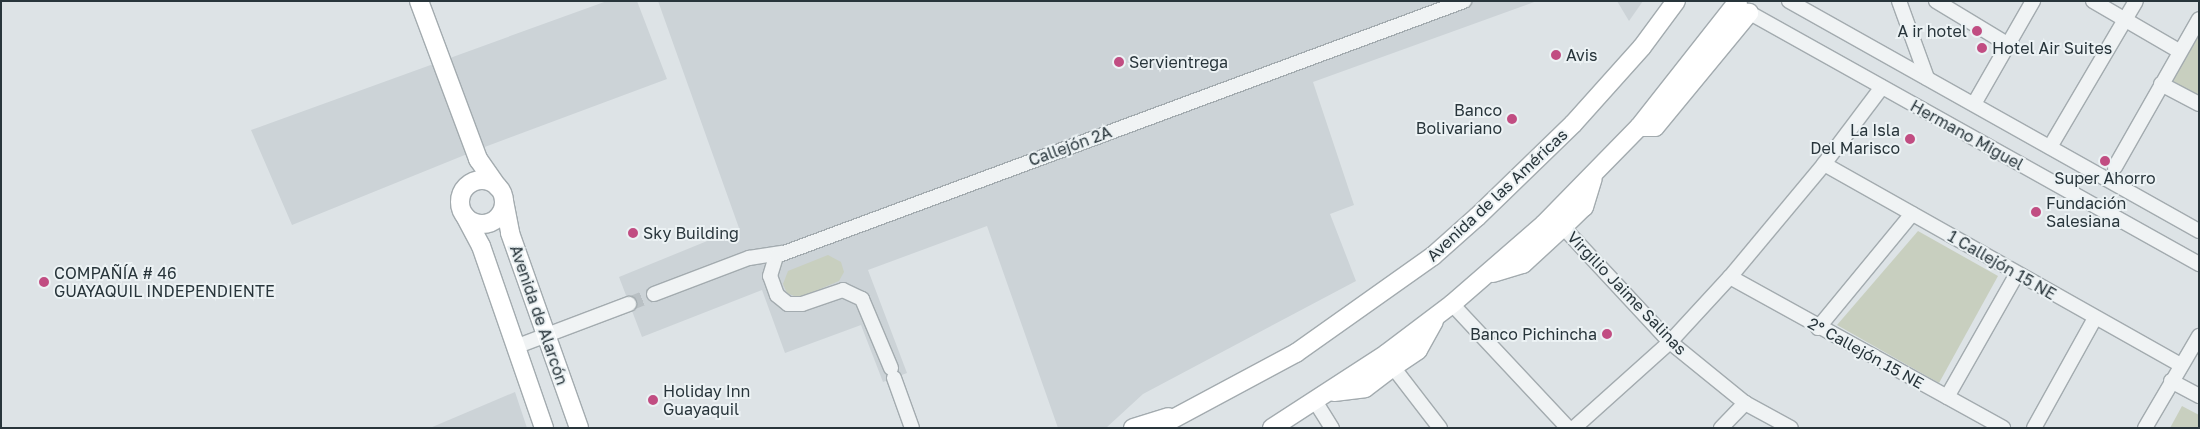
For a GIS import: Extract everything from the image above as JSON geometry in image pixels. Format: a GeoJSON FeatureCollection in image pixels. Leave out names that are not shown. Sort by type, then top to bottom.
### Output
{"type":"FeatureCollection","features":[{"type":"Feature","properties":{"kind":"main road","name":"Avenida de Alarcón"},"geometry":{"type":"LineString","coordinates":[[419,1],[478,159],[501,194],[510,233],[579,428]]}},
{"type":"Feature","properties":{"kind":"main road","name":"Avenida de las Américas"},"geometry":{"type":"LineString","coordinates":[[1156,428],[1296,353],[1432,256],[1484,212],[1573,124],[1642,47],[1676,1]]}},
{"type":"Feature","properties":{"kind":"main road"},"geometry":{"type":"LineString","coordinates":[[1272,428],[1322,397],[1452,304],[1486,276],[1595,173],[1639,127],[1655,127],[1741,6]]}},
{"type":"Feature","properties":{"kind":"main road"},"geometry":{"type":"LineString","coordinates":[[1486,276],[1523,264],[1563,227],[1584,207],[1595,173]]}},
{"type":"Feature","properties":{"kind":"main road"},"geometry":{"type":"LineString","coordinates":[[485,181],[501,194],[500,214],[490,223],[476,224],[465,216],[461,195],[470,184],[485,181]]}},
{"type":"Feature","properties":{"kind":"main road","name":"Avenida de Alarcón"},"geometry":{"type":"LineString","coordinates":[[465,216],[481,246],[544,428]]}},
{"type":"Feature","properties":{"kind":"main road"},"geometry":{"type":"LineString","coordinates":[[1322,397],[1365,388],[1418,350],[1438,315]]}},
{"type":"Feature","properties":{"kind":"main road"},"geometry":{"type":"LineString","coordinates":[[1132,428],[1183,414]]}},
{"type":"Feature","properties":{"kind":"street","name":"Callejón 2A"},"geometry":{"type":"LineString","coordinates":[[654,294],[749,258],[782,253],[1464,1]]}},
{"type":"Feature","properties":{"kind":"street","name":"Hermano Miguel"},"geometry":{"type":"LineString","coordinates":[[1789,1],[2199,231]]}},
{"type":"Feature","properties":{"kind":"street"},"geometry":{"type":"LineString","coordinates":[[1899,1],[1927,78]]}},
{"type":"Feature","properties":{"kind":"street"},"geometry":{"type":"LineString","coordinates":[[1936,1],[2009,44]]}},
{"type":"Feature","properties":{"kind":"street"},"geometry":{"type":"LineString","coordinates":[[1974,104],[2033,1]]}},
{"type":"Feature","properties":{"kind":"street"},"geometry":{"type":"LineString","coordinates":[[2093,1],[2179,51]]}},
{"type":"Feature","properties":{"kind":"street"},"geometry":{"type":"LineString","coordinates":[[2050,147],[2136,1]]}},
{"type":"Feature","properties":{"kind":"street","name":"Hermano Miguel"},"geometry":{"type":"LineString","coordinates":[[1741,6],[2199,264]]}},
{"type":"Feature","properties":{"kind":"street"},"geometry":{"type":"LineString","coordinates":[[2115,167],[2179,51],[2199,20]]}},
{"type":"Feature","properties":{"kind":"street"},"geometry":{"type":"LineString","coordinates":[[2161,84],[2199,104]]}},
{"type":"Feature","properties":{"kind":"street"},"geometry":{"type":"LineString","coordinates":[[1574,428],[1670,342],[1730,277],[1824,164],[1882,87]]}},
{"type":"Feature","properties":{"kind":"street","name":"1 Callejón 15 NE"},"geometry":{"type":"LineString","coordinates":[[1824,164],[2095,318],[2181,364]]}},
{"type":"Feature","properties":{"kind":"street"},"geometry":{"type":"LineString","coordinates":[[1818,328],[1912,214]]}},
{"type":"Feature","properties":{"kind":"street","name":"Virgilio Jaime Salinas"},"geometry":{"type":"LineString","coordinates":[[1563,227],[1670,342],[1745,403],[1790,428]]}},
{"type":"Feature","properties":{"kind":"street"},"geometry":{"type":"LineString","coordinates":[[782,253],[776,256],[769,269],[770,276],[782,300],[795,305],[835,291],[849,291],[862,299],[912,428]]}},
{"type":"Feature","properties":{"kind":"street"},"geometry":{"type":"LineString","coordinates":[[1947,397],[2017,274]]}},
{"type":"Feature","properties":{"kind":"street","name":"2° Callejón 15 NE"},"geometry":{"type":"LineString","coordinates":[[1730,277],[1818,328],[2003,428]]}},
{"type":"Feature","properties":{"kind":"street"},"geometry":{"type":"LineString","coordinates":[[515,347],[629,304]]}},
{"type":"Feature","properties":{"kind":"street"},"geometry":{"type":"LineString","coordinates":[[1452,304],[1568,428]]}},
{"type":"Feature","properties":{"kind":"street"},"geometry":{"type":"LineString","coordinates":[[2034,428],[2095,318]]}},
{"type":"Feature","properties":{"kind":"street"},"geometry":{"type":"LineString","coordinates":[[2145,428],[2199,336]]}},
{"type":"Feature","properties":{"kind":"street"},"geometry":{"type":"LineString","coordinates":[[1393,367],[1440,428]]}},
{"type":"Feature","properties":{"kind":"street"},"geometry":{"type":"LineString","coordinates":[[2171,381],[2199,396]]}},
{"type":"Feature","properties":{"kind":"street"},"geometry":{"type":"LineString","coordinates":[[1322,397],[1332,428]]}},
{"type":"Feature","properties":{"kind":"street"},"geometry":{"type":"LineString","coordinates":[[1721,428],[1745,403]]}},
{"type":"Feature","properties":{"kind":"shaded area"},"geometry":{"type":"Polygon","coordinates":[[[607,1],[637,1],[667,79],[482,148],[292,225],[251,130],[607,1]]]}},
{"type":"Feature","properties":{"kind":"shaded area"},"geometry":{"type":"Polygon","coordinates":[[[658,1],[1537,1],[1313,82],[1354,205],[1330,214],[1356,281],[1143,394],[1106,428],[1058,428],[987,226],[868,270],[907,373],[883,382],[861,325],[785,353],[762,290],[642,337],[619,277],[739,228],[658,1]]]}},
{"type":"Feature","properties":{"kind":"shaded area"},"geometry":{"type":"Polygon","coordinates":[[[1617,1],[1643,1],[1629,21],[1617,1]]]}},
{"type":"Feature","properties":{"kind":"shaded area"},"geometry":{"type":"Polygon","coordinates":[[[515,392],[527,428],[430,428],[515,392]]]}},
{"type":"Feature","properties":{"kind":"green space"},"geometry":{"type":"Polygon","coordinates":[[[2199,29],[2199,105],[2166,86],[2199,29]]]}},
{"type":"Feature","properties":{"kind":"green space"},"geometry":{"type":"Polygon","coordinates":[[[1918,231],[1998,276],[1939,383],[1837,325],[1918,231]]]}},
{"type":"Feature","properties":{"kind":"green space"},"geometry":{"type":"Polygon","coordinates":[[[828,255],[841,262],[844,272],[839,281],[799,298],[787,293],[783,284],[788,271],[828,255]]]}},
{"type":"Feature","properties":{"kind":"green space"},"geometry":{"type":"Polygon","coordinates":[[[2182,406],[2199,415],[2199,428],[2170,428],[2182,406]]]}},
{"type":"Feature","properties":{"kind":"tunnel"},"geometry":{"type":"LineString","coordinates":[[629,304],[654,294]]}},
{"type":"Feature","properties":{"kind":"place","name":"A ir hotel"},"geometry":{"type":"Point","coordinates":[1977,31]}},
{"type":"Feature","properties":{"kind":"place","name":"Hotel Air Suites"},"geometry":{"type":"Point","coordinates":[1982,48]}},
{"type":"Feature","properties":{"kind":"place","name":"Avis"},"geometry":{"type":"Point","coordinates":[1556,55]}},
{"type":"Feature","properties":{"kind":"place","name":"Servientrega"},"geometry":{"type":"Point","coordinates":[1119,62]}},
{"type":"Feature","properties":{"kind":"place","name":"Banco Bolivariano"},"geometry":{"type":"Point","coordinates":[1512,119]}},
{"type":"Feature","properties":{"kind":"place","name":"La Isla Del Marisco"},"geometry":{"type":"Point","coordinates":[1910,139]}},
{"type":"Feature","properties":{"kind":"place","name":"Super Ahorro"},"geometry":{"type":"Point","coordinates":[2105,161]}},
{"type":"Feature","properties":{"kind":"place","name":"Fundación Salesiana"},"geometry":{"type":"Point","coordinates":[2036,212]}},
{"type":"Feature","properties":{"kind":"place","name":"Sky Building"},"geometry":{"type":"Point","coordinates":[633,233]}},
{"type":"Feature","properties":{"kind":"place","name":"COMPAÑÍA # 46 GUAYAQUIL INDEPENDIENTE"},"geometry":{"type":"Point","coordinates":[44,282]}},
{"type":"Feature","properties":{"kind":"place","name":"Banco Pichincha"},"geometry":{"type":"Point","coordinates":[1607,334]}},
{"type":"Feature","properties":{"kind":"place","name":"Holiday Inn Guayaquil"},"geometry":{"type":"Point","coordinates":[653,400]}}]}
